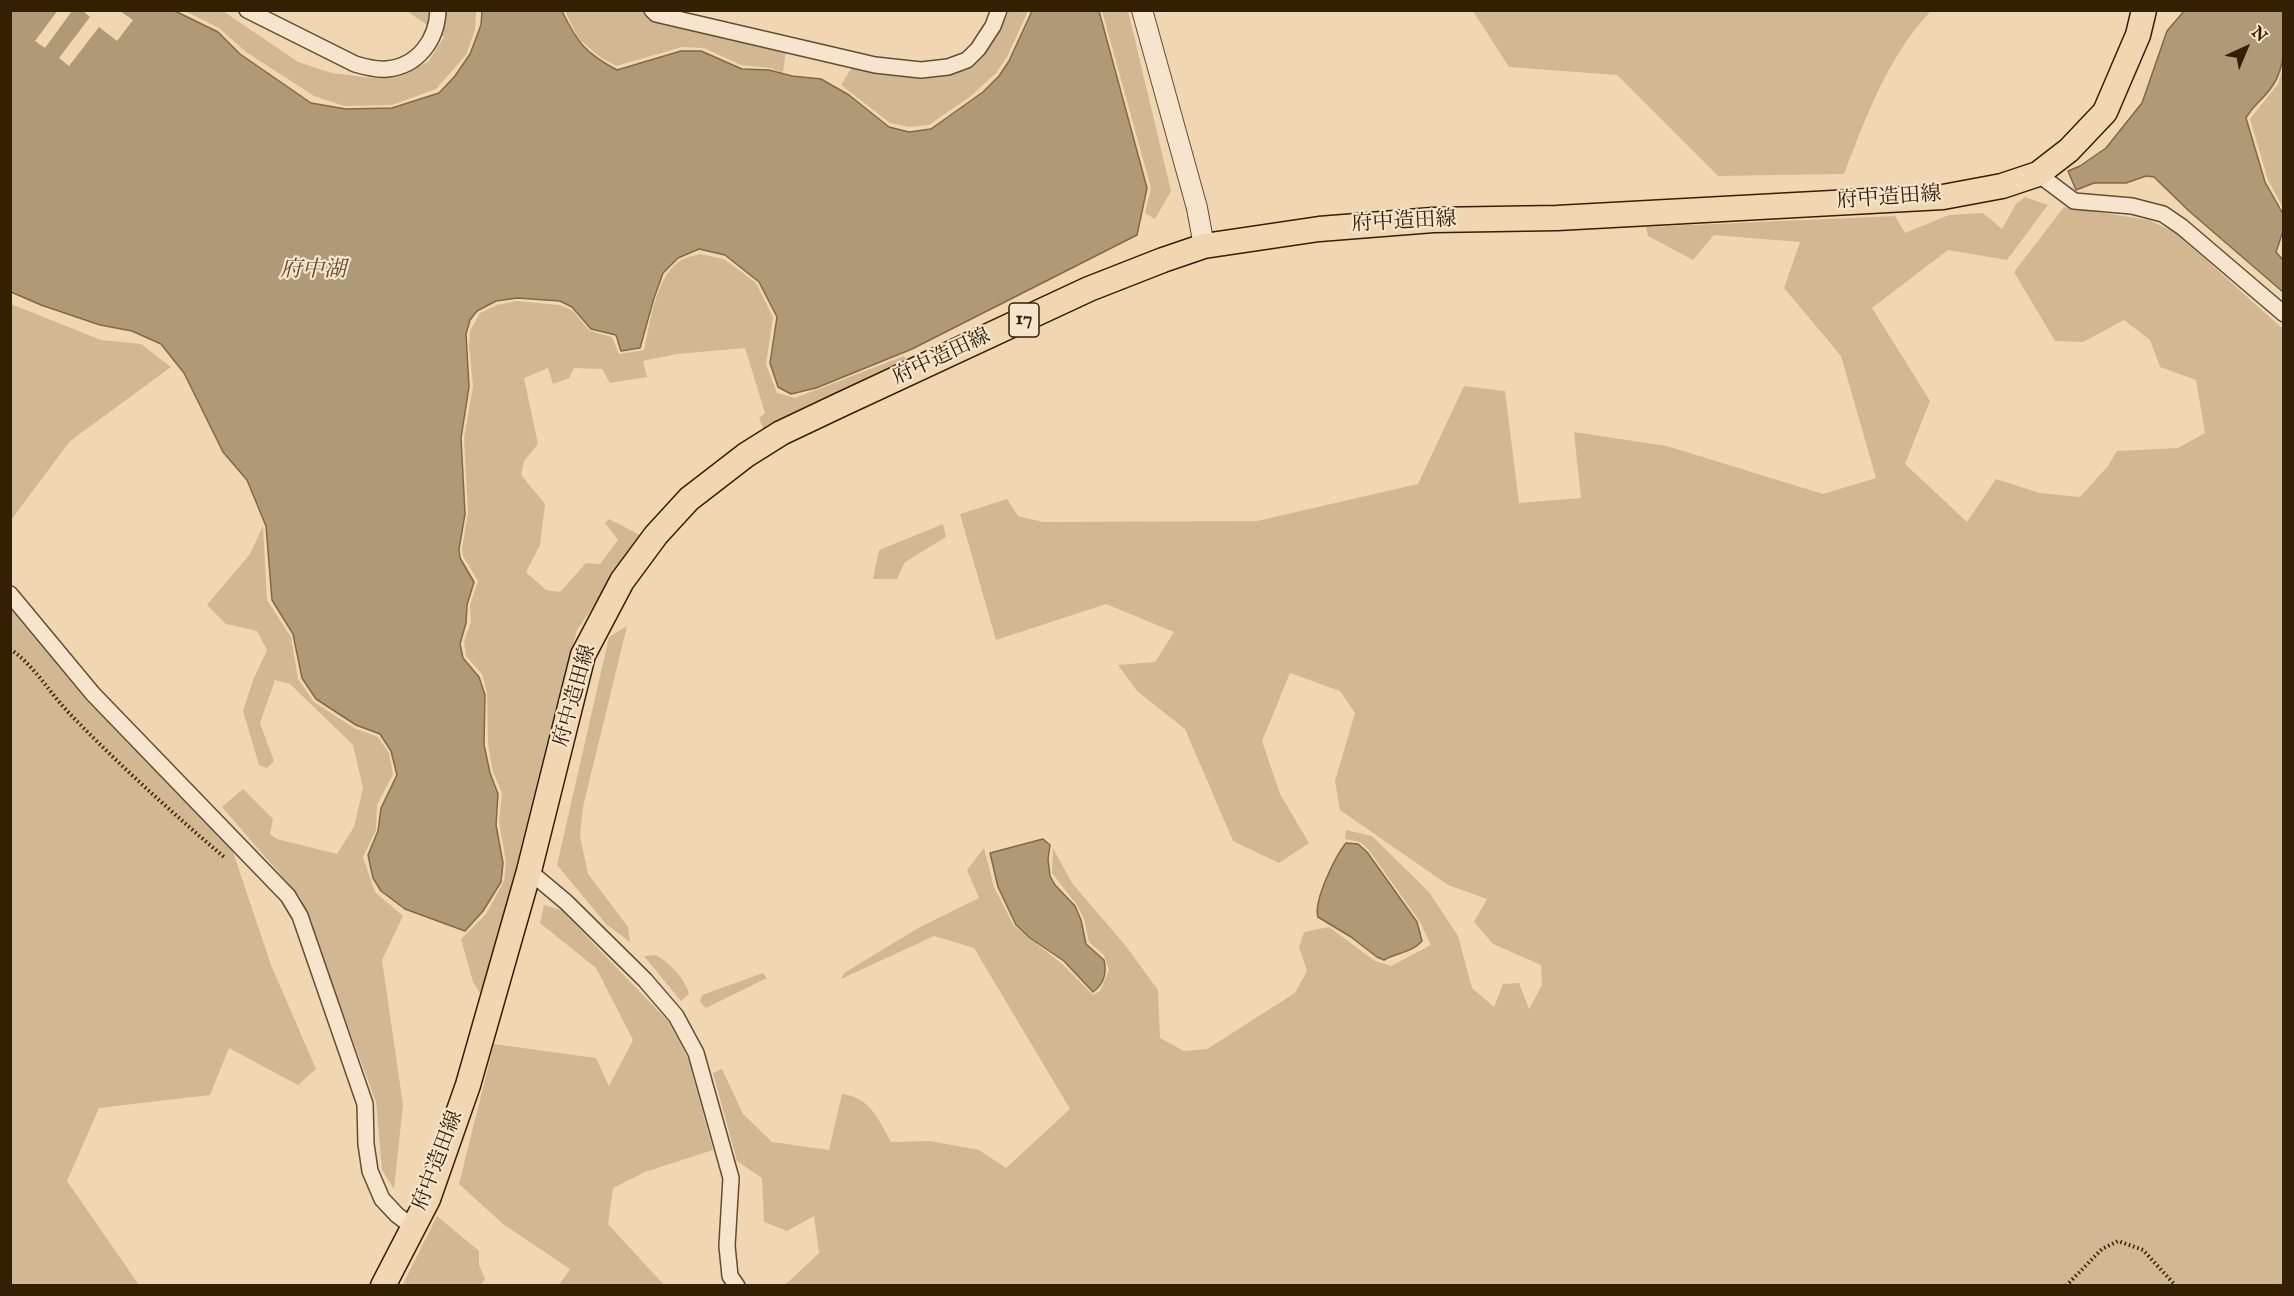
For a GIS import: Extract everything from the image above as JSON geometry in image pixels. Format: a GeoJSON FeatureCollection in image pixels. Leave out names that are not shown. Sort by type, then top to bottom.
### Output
{"type":"FeatureCollection","features":[{"type":"Feature","properties":{"kind":"main road","name":"府中造田線"},"geometry":{"type":"LineString","coordinates":[[383,1286],[428,1199],[468,1085],[495,989],[506,960],[583,655],[622,580],[656,536],[689,499],[746,455],[781,434],[840,405],[1089,289],[1204,246],[1318,229],[1432,220],[1557,218],[1943,197],[2002,186],[2038,174],[2069,150],[2105,112],[2138,34],[2144,10]]}},
{"type":"Feature","properties":{"kind":"street"},"geometry":{"type":"LineString","coordinates":[[247,10],[355,64],[387,69],[408,64],[425,50],[433,38],[438,10]]}},
{"type":"Feature","properties":{"kind":"street"},"geometry":{"type":"LineString","coordinates":[[652,10],[656,14],[875,65],[921,70],[948,67],[967,60],[978,49],[993,26],[999,10]]}},
{"type":"Feature","properties":{"kind":"street"},"geometry":{"type":"LineString","coordinates":[[1142,10],[1197,207],[1204,246]]}},
{"type":"Feature","properties":{"kind":"street"},"geometry":{"type":"LineString","coordinates":[[2038,174],[2074,201],[2132,206],[2163,214],[2182,226],[2283,314]]}},
{"type":"Feature","properties":{"kind":"street"},"geometry":{"type":"LineString","coordinates":[[10,594],[93,694],[288,896],[300,916],[365,1104],[366,1144],[370,1171],[382,1199],[397,1215],[413,1227]]}},
{"type":"Feature","properties":{"kind":"street"},"geometry":{"type":"LineString","coordinates":[[529,871],[566,902],[645,980],[676,1016],[696,1053],[730,1178],[727,1246],[730,1276],[737,1286]]}},
{"type":"Feature","properties":{"kind":"path"},"geometry":{"type":"LineString","coordinates":[[10,649],[31,668],[68,711],[167,808],[232,864]]}},
{"type":"Feature","properties":{"kind":"path"},"geometry":{"type":"LineString","coordinates":[[2066,1286],[2102,1250],[2118,1241],[2143,1250],[2176,1286]]}},
{"type":"Feature","properties":{"kind":"shaded area"},"geometry":{"type":"Polygon","coordinates":[[[185,11],[223,11],[298,62],[332,73],[372,78],[397,75],[428,62],[444,37],[407,11],[476,11],[475,30],[466,55],[436,89],[392,105],[344,106],[314,96],[246,52],[219,28],[185,11]]]}},
{"type":"Feature","properties":{"kind":"shaded area"},"geometry":{"type":"Polygon","coordinates":[[[565,11],[645,11],[751,44],[786,50],[783,73],[771,68],[741,65],[704,48],[682,47],[616,66],[600,57],[578,38],[565,11]]]}},
{"type":"Feature","properties":{"kind":"shaded area"},"geometry":{"type":"Polygon","coordinates":[[[1009,11],[1028,11],[1007,57],[996,73],[971,96],[929,125],[909,127],[890,123],[841,85],[852,67],[893,76],[926,77],[966,69],[996,38],[1009,11]]]}},
{"type":"Feature","properties":{"kind":"shaded area"},"geometry":{"type":"Polygon","coordinates":[[[1102,11],[1128,11],[1171,191],[1155,219],[1145,213],[1151,188],[1102,11]]]}},
{"type":"Feature","properties":{"kind":"shaded area"},"geometry":{"type":"Polygon","coordinates":[[[1473,11],[1931,11],[1902,47],[1890,67],[1844,174],[1718,176],[1617,75],[1509,67],[1473,11]]]}},
{"type":"Feature","properties":{"kind":"shaded area"},"geometry":{"type":"Polygon","coordinates":[[[2283,67],[2283,208],[2268,180],[2250,119],[2278,84],[2283,67]]]}},
{"type":"Feature","properties":{"kind":"shaded area"},"geometry":{"type":"Polygon","coordinates":[[[2025,197],[2048,205],[2007,260],[1948,250],[1872,308],[1930,401],[1905,464],[1967,522],[1996,479],[2040,493],[2080,497],[2108,466],[2117,451],[2178,448],[2205,433],[2196,380],[2160,367],[2150,340],[2124,320],[2083,342],[2055,341],[2014,272],[2064,207],[2149,220],[2176,233],[2283,329],[2283,1285],[785,1285],[819,1253],[814,1216],[787,1231],[764,1222],[762,1178],[737,1161],[713,1073],[722,1069],[743,1114],[772,1142],[829,1150],[842,1094],[852,1096],[867,1105],[878,1118],[891,1142],[930,1141],[979,1150],[1006,1168],[1070,1109],[974,948],[934,936],[841,979],[844,973],[920,927],[979,898],[967,870],[984,848],[994,887],[1014,926],[1062,964],[1093,995],[1100,991],[1109,970],[1104,955],[1089,942],[1084,919],[1077,905],[1052,873],[1053,848],[1072,883],[1125,945],[1158,990],[1160,1038],[1184,1051],[1207,1049],[1295,993],[1307,971],[1299,947],[1304,932],[1329,927],[1375,961],[1391,966],[1431,945],[1420,922],[1368,849],[1360,842],[1345,839],[1346,830],[1372,836],[1429,892],[1458,936],[1472,988],[1494,1007],[1503,984],[1519,983],[1529,1009],[1542,985],[1541,965],[1493,944],[1474,922],[1487,899],[1448,885],[1340,810],[1335,781],[1355,713],[1340,691],[1290,673],[1262,741],[1280,794],[1309,843],[1279,863],[1233,841],[1185,729],[1137,691],[1118,665],[1155,662],[1174,632],[1106,604],[996,640],[960,514],[1007,499],[1018,516],[1043,522],[1257,521],[1418,484],[1464,386],[1505,391],[1519,503],[1581,498],[1574,432],[1667,446],[1823,494],[1876,478],[1841,356],[1784,288],[1800,242],[1714,235],[1693,260],[1648,236],[1646,227],[1895,216],[1905,233],[1949,215],[1983,213],[2002,229],[2016,204],[2025,197]]]}},
{"type":"Feature","properties":{"kind":"shaded area"},"geometry":{"type":"Polygon","coordinates":[[[700,254],[724,259],[756,283],[773,317],[766,364],[777,393],[795,398],[904,356],[906,360],[765,432],[759,418],[765,413],[745,348],[677,354],[643,361],[647,377],[610,383],[602,369],[574,368],[569,378],[553,384],[548,368],[524,378],[538,444],[524,461],[521,475],[545,504],[540,545],[526,572],[546,590],[560,592],[586,563],[600,564],[618,540],[605,523],[609,519],[642,536],[577,630],[487,983],[481,995],[473,982],[461,939],[486,914],[504,881],[506,862],[499,822],[502,793],[493,772],[488,745],[487,693],[482,674],[466,656],[464,642],[471,622],[470,605],[478,581],[463,556],[462,548],[468,513],[464,438],[473,386],[469,347],[470,331],[480,313],[497,305],[517,301],[559,305],[572,310],[590,331],[612,337],[619,354],[644,350],[655,303],[664,280],[678,262],[700,254]]]}},
{"type":"Feature","properties":{"kind":"shaded area"},"geometry":{"type":"Polygon","coordinates":[[[11,304],[101,340],[141,344],[171,367],[70,441],[11,520],[11,304]]]}},
{"type":"Feature","properties":{"kind":"shaded area"},"geometry":{"type":"Polygon","coordinates":[[[943,524],[946,537],[905,562],[897,579],[873,579],[879,550],[943,524]]]}},
{"type":"Feature","properties":{"kind":"shaded area"},"geometry":{"type":"Polygon","coordinates":[[[263,526],[267,600],[291,637],[298,679],[314,702],[354,728],[378,737],[389,753],[393,774],[377,805],[376,830],[363,857],[375,892],[403,916],[382,960],[403,1105],[394,1189],[382,1170],[376,1102],[300,897],[222,807],[243,789],[273,819],[270,834],[277,839],[337,854],[354,827],[363,788],[353,745],[290,684],[275,680],[260,723],[274,761],[267,768],[259,765],[243,711],[253,680],[267,650],[257,631],[226,624],[207,605],[250,554],[263,526]]]}},
{"type":"Feature","properties":{"kind":"shaded area"},"geometry":{"type":"Polygon","coordinates":[[[10,608],[86,700],[232,849],[271,965],[316,1069],[298,1085],[229,1048],[210,1095],[99,1108],[67,1181],[139,1285],[11,1285],[10,608]]]}},
{"type":"Feature","properties":{"kind":"shaded area"},"geometry":{"type":"Polygon","coordinates":[[[627,626],[583,807],[580,836],[588,874],[628,927],[630,942],[606,924],[557,865],[609,637],[627,626]]]}},
{"type":"Feature","properties":{"kind":"shaded area"},"geometry":{"type":"Polygon","coordinates":[[[544,905],[561,910],[668,1021],[688,1059],[713,1150],[645,1172],[613,1188],[608,1224],[664,1285],[559,1285],[570,1269],[503,1224],[459,1184],[494,1044],[596,1058],[609,1086],[633,1040],[596,968],[540,923],[544,905]]]}},
{"type":"Feature","properties":{"kind":"shaded area"},"geometry":{"type":"Polygon","coordinates":[[[656,955],[672,967],[684,982],[689,994],[681,1001],[644,956],[656,955]]]}},
{"type":"Feature","properties":{"kind":"shaded area"},"geometry":{"type":"Polygon","coordinates":[[[763,973],[767,978],[706,1008],[700,1002],[702,995],[763,973]]]}},
{"type":"Feature","properties":{"kind":"shaded area"},"geometry":{"type":"Polygon","coordinates":[[[437,1216],[479,1251],[479,1265],[485,1279],[481,1285],[405,1285],[404,1282],[437,1216]]]}},
{"type":"Feature","properties":{"kind":"water"},"geometry":{"type":"Polygon","coordinates":[[[2185,10],[2283,11],[2284,49],[2281,68],[2270,90],[2246,118],[2265,182],[2283,214],[2283,231],[2276,252],[2283,260],[2283,292],[2189,211],[2154,177],[2146,176],[2126,183],[2094,183],[2076,190],[2068,171],[2080,166],[2106,148],[2142,103],[2167,31],[2185,10]]]}},
{"type":"Feature","properties":{"kind":"water","name":"府中湖"},"geometry":{"type":"Polygon","coordinates":[[[11,11],[175,11],[218,32],[240,54],[311,103],[346,109],[392,108],[439,93],[455,76],[470,54],[481,25],[482,11],[562,11],[583,46],[617,70],[681,51],[701,51],[742,69],[769,70],[792,76],[821,79],[849,95],[889,127],[909,132],[931,129],[983,92],[999,76],[1009,61],[1032,11],[1099,11],[1147,188],[1137,235],[912,349],[816,388],[791,394],[778,387],[770,363],[777,317],[759,282],[725,255],[699,249],[678,258],[663,273],[640,348],[621,351],[616,335],[591,329],[572,307],[560,301],[517,298],[496,301],[477,311],[470,320],[466,334],[469,387],[461,438],[465,514],[459,549],[460,558],[474,582],[460,644],[463,658],[479,677],[485,695],[484,745],[490,773],[498,794],[496,825],[503,863],[501,882],[483,911],[465,931],[405,909],[381,891],[373,878],[368,855],[378,831],[381,808],[397,775],[391,751],[380,734],[356,725],[316,699],[302,678],[293,634],[272,600],[266,526],[247,480],[223,452],[184,373],[161,344],[132,331],[100,325],[11,292],[11,11]]]}},
{"type":"Feature","properties":{"kind":"water"},"geometry":{"type":"Polygon","coordinates":[[[1043,839],[1050,845],[1048,859],[1050,876],[1055,885],[1075,906],[1081,920],[1086,944],[1104,960],[1104,978],[1093,992],[1064,961],[1030,938],[1016,925],[998,887],[990,853],[1043,839]]]}},
{"type":"Feature","properties":{"kind":"water"},"geometry":{"type":"Polygon","coordinates":[[[1346,843],[1358,844],[1367,852],[1417,922],[1422,941],[1418,945],[1384,960],[1318,917],[1317,910],[1322,890],[1331,867],[1346,843]]]}},
{"type":"Feature","properties":{"kind":"pier"},"geometry":{"type":"Polygon","coordinates":[[[58,10],[72,11],[45,48],[35,41],[58,10]]]}},
{"type":"Feature","properties":{"kind":"pier"},"geometry":{"type":"Polygon","coordinates":[[[83,11],[120,11],[133,20],[117,41],[99,27],[69,66],[59,58],[90,17],[83,11]]]}}]}
